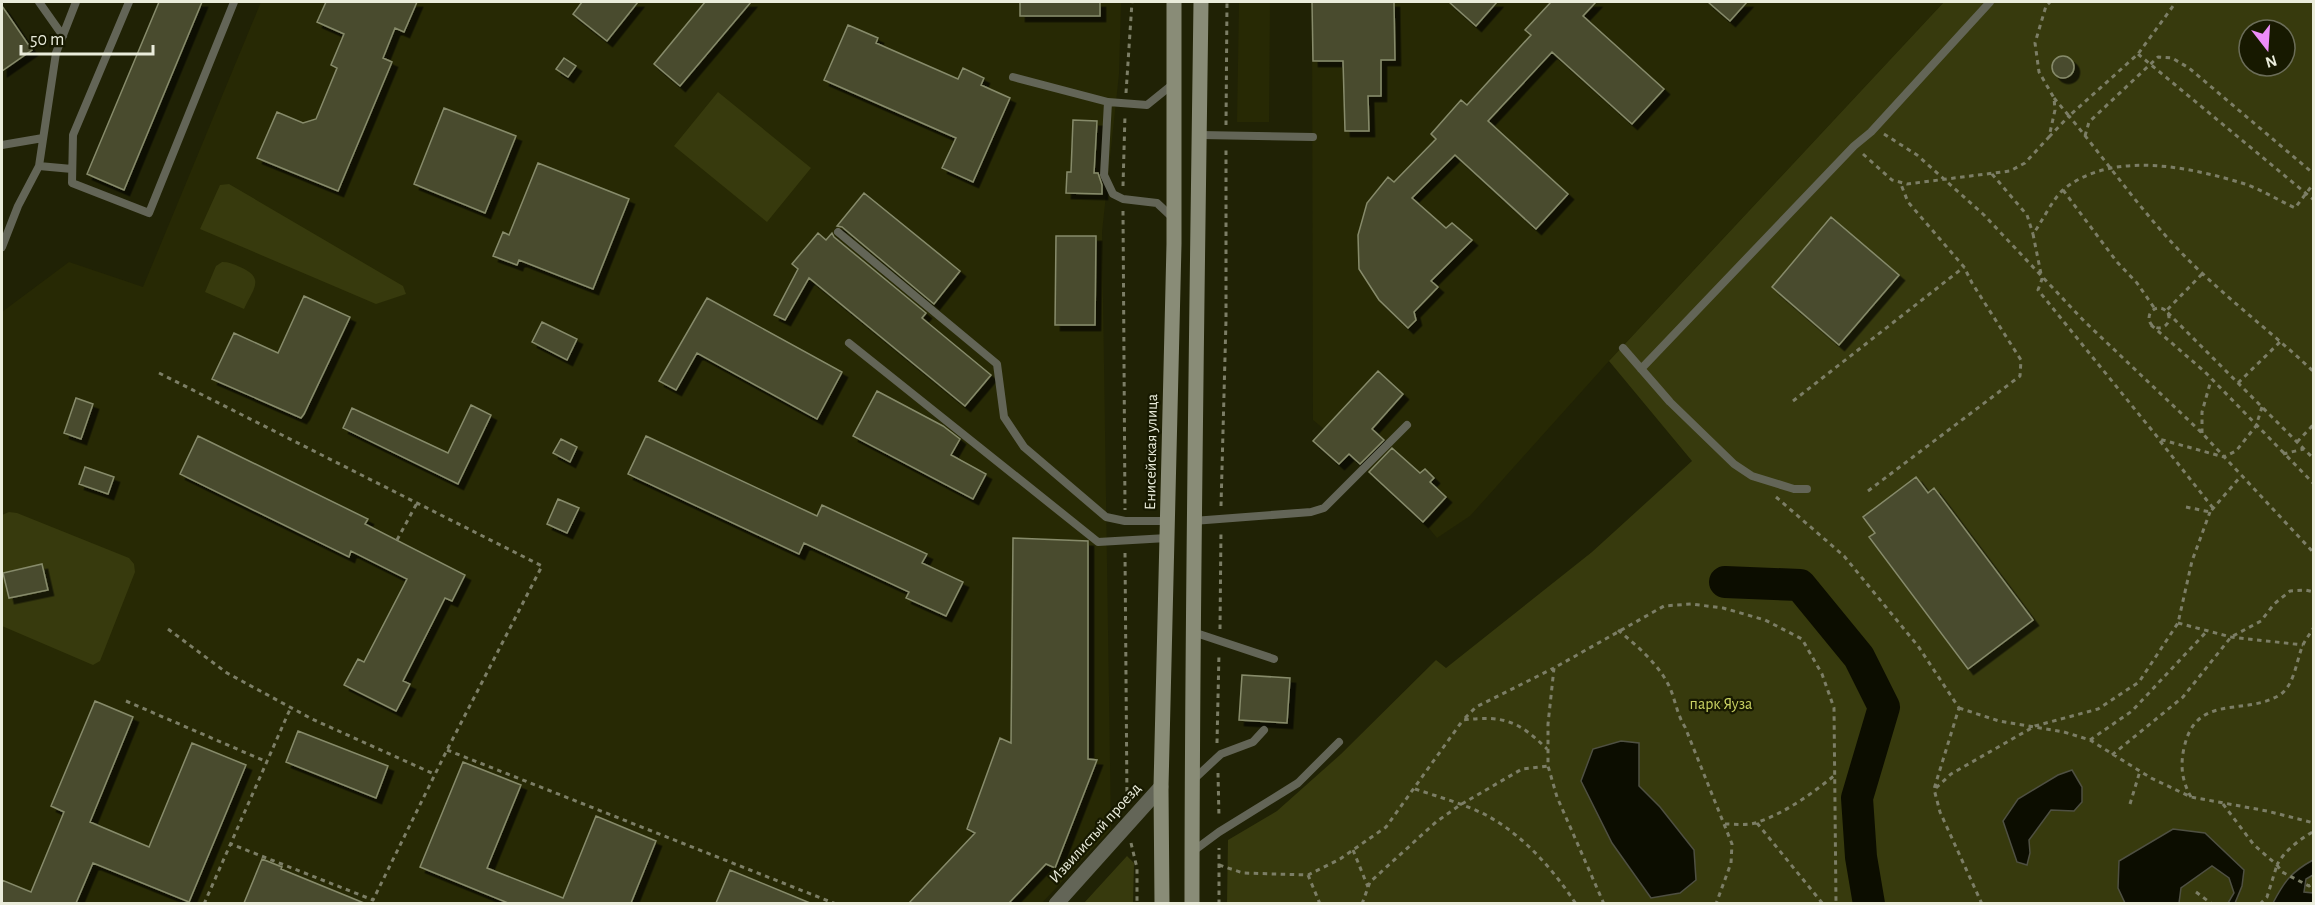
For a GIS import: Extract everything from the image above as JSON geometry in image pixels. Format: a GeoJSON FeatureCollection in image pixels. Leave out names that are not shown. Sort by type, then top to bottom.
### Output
{"type":"FeatureCollection","features":[{"type":"Feature","properties":{"kind":"main road","name":"Енисейская улица"},"geometry":{"type":"LineString","coordinates":[[1162,903],[1161,787],[1174,218],[1174,2]]}},
{"type":"Feature","properties":{"kind":"main road"},"geometry":{"type":"LineString","coordinates":[[1192,903],[1193,521],[1201,2]]}},
{"type":"Feature","properties":{"kind":"street","name":"Извилистый проезд"},"geometry":{"type":"LineString","coordinates":[[1056,903],[1161,787]]}},
{"type":"Feature","properties":{"kind":"lane"},"geometry":{"type":"LineString","coordinates":[[39,2],[63,36]]}},
{"type":"Feature","properties":{"kind":"lane"},"geometry":{"type":"LineString","coordinates":[[2,247],[18,206],[39,166],[56,53],[76,2]]}},
{"type":"Feature","properties":{"kind":"lane"},"geometry":{"type":"LineString","coordinates":[[129,2],[73,135],[72,183],[149,213],[234,2]]}},
{"type":"Feature","properties":{"kind":"lane"},"geometry":{"type":"LineString","coordinates":[[1641,369],[1870,132],[1990,2]]}},
{"type":"Feature","properties":{"kind":"lane"},"geometry":{"type":"LineString","coordinates":[[1013,77],[1108,102],[1146,105],[1174,83]]}},
{"type":"Feature","properties":{"kind":"lane"},"geometry":{"type":"LineString","coordinates":[[1108,102],[1104,175],[1113,194],[1123,199],[1157,203],[1174,218]]}},
{"type":"Feature","properties":{"kind":"lane"},"geometry":{"type":"LineString","coordinates":[[1200,135],[1313,137]]}},
{"type":"Feature","properties":{"kind":"lane"},"geometry":{"type":"LineString","coordinates":[[2,145],[44,138]]}},
{"type":"Feature","properties":{"kind":"lane"},"geometry":{"type":"LineString","coordinates":[[39,166],[72,169]]}},
{"type":"Feature","properties":{"kind":"lane"},"geometry":{"type":"LineString","coordinates":[[837,232],[997,364],[1004,417],[1024,447],[1092,508],[1106,517],[1125,522],[1167,520]]}},
{"type":"Feature","properties":{"kind":"lane"},"geometry":{"type":"LineString","coordinates":[[849,344],[1098,542],[1167,538]]}},
{"type":"Feature","properties":{"kind":"lane"},"geometry":{"type":"LineString","coordinates":[[1623,348],[1670,402],[1734,464],[1752,476],[1794,489],[1807,489]]}},
{"type":"Feature","properties":{"kind":"lane"},"geometry":{"type":"LineString","coordinates":[[1193,521],[1311,512],[1324,508],[1407,425]]}},
{"type":"Feature","properties":{"kind":"lane"},"geometry":{"type":"LineString","coordinates":[[1192,632],[1274,659]]}},
{"type":"Feature","properties":{"kind":"lane"},"geometry":{"type":"LineString","coordinates":[[1192,781],[1221,754],[1253,742],[1264,730]]}},
{"type":"Feature","properties":{"kind":"lane"},"geometry":{"type":"LineString","coordinates":[[1192,852],[1298,783],[1339,742]]}},
{"type":"Feature","properties":{"kind":"path"},"geometry":{"type":"LineString","coordinates":[[1125,522],[1123,199],[1125,104],[1132,2]]}},
{"type":"Feature","properties":{"kind":"path"},"geometry":{"type":"LineString","coordinates":[[1226,135],[1227,2]]}},
{"type":"Feature","properties":{"kind":"path"},"geometry":{"type":"LineString","coordinates":[[2050,2],[2046,6],[2035,43],[2039,72],[2054,98],[2157,227],[2202,274],[2281,341],[2313,372]]}},
{"type":"Feature","properties":{"kind":"path"},"geometry":{"type":"LineString","coordinates":[[1854,146],[1892,180],[1906,184],[2010,171],[2025,163],[2069,116],[2138,54],[2176,2]]}},
{"type":"Feature","properties":{"kind":"path"},"geometry":{"type":"LineString","coordinates":[[2138,54],[2313,200]]}},
{"type":"Feature","properties":{"kind":"path"},"geometry":{"type":"LineString","coordinates":[[2085,136],[2089,122],[2150,63],[2158,57],[2172,58],[2189,68],[2313,174]]}},
{"type":"Feature","properties":{"kind":"path"},"geometry":{"type":"LineString","coordinates":[[2049,137],[2055,110],[2054,98]]}},
{"type":"Feature","properties":{"kind":"path"},"geometry":{"type":"LineString","coordinates":[[1870,132],[1878,130],[1917,155],[1984,215],[2042,279],[2202,434],[2313,553]]}},
{"type":"Feature","properties":{"kind":"path"},"geometry":{"type":"LineString","coordinates":[[2033,234],[2063,190],[2090,173],[2111,168],[2129,165],[2179,168],[2246,185],[2295,207],[2313,183]]}},
{"type":"Feature","properties":{"kind":"path"},"geometry":{"type":"LineString","coordinates":[[1992,174],[2027,215],[2042,279],[2038,290],[2159,439],[2212,510]]}},
{"type":"Feature","properties":{"kind":"path"},"geometry":{"type":"LineString","coordinates":[[1868,491],[2020,376],[2021,360],[1964,267],[1908,202],[1900,182]]}},
{"type":"Feature","properties":{"kind":"path"},"geometry":{"type":"LineString","coordinates":[[2063,190],[2117,262],[2138,284],[2155,309],[2166,311],[2313,459]]}},
{"type":"Feature","properties":{"kind":"path"},"geometry":{"type":"LineString","coordinates":[[1793,401],[1964,267]]}},
{"type":"Feature","properties":{"kind":"path"},"geometry":{"type":"LineString","coordinates":[[2166,311],[2202,274]]}},
{"type":"Feature","properties":{"kind":"path"},"geometry":{"type":"LineString","coordinates":[[2155,309],[2150,314],[2151,325],[2205,372],[2313,484]]}},
{"type":"Feature","properties":{"kind":"path"},"geometry":{"type":"LineString","coordinates":[[2151,325],[2158,328],[2166,326],[2169,318],[2166,311]]}},
{"type":"Feature","properties":{"kind":"path"},"geometry":{"type":"LineString","coordinates":[[2238,383],[2281,341]]}},
{"type":"Feature","properties":{"kind":"path"},"geometry":{"type":"LineString","coordinates":[[159,373],[542,566],[372,902],[231,844]]}},
{"type":"Feature","properties":{"kind":"path"},"geometry":{"type":"LineString","coordinates":[[2202,434],[2202,412],[2211,380]]}},
{"type":"Feature","properties":{"kind":"path"},"geometry":{"type":"LineString","coordinates":[[2159,439],[2224,457],[2236,451],[2256,426],[2262,407]]}},
{"type":"Feature","properties":{"kind":"path"},"geometry":{"type":"LineString","coordinates":[[2296,442],[2313,424]]}},
{"type":"Feature","properties":{"kind":"path"},"geometry":{"type":"LineString","coordinates":[[2283,454],[2304,449]]}},
{"type":"Feature","properties":{"kind":"path"},"geometry":{"type":"LineString","coordinates":[[1752,476],[1844,556],[1918,646],[1959,708],[1999,721],[2064,732],[2090,741],[2174,790],[2191,797],[2267,811],[2313,823]]}},
{"type":"Feature","properties":{"kind":"path"},"geometry":{"type":"LineString","coordinates":[[1934,789],[1951,774],[2035,726],[2098,709],[2139,682],[2178,624],[2192,561],[2212,510],[2241,476]]}},
{"type":"Feature","properties":{"kind":"path"},"geometry":{"type":"LineString","coordinates":[[397,540],[417,503]]}},
{"type":"Feature","properties":{"kind":"path"},"geometry":{"type":"LineString","coordinates":[[2186,507],[2212,510]]}},
{"type":"Feature","properties":{"kind":"path"},"geometry":{"type":"LineString","coordinates":[[1125,540],[1127,827],[1137,868],[1137,903]]}},
{"type":"Feature","properties":{"kind":"path"},"geometry":{"type":"LineString","coordinates":[[2112,755],[2183,697],[2231,637],[2261,621],[2274,604],[2290,591],[2313,592]]}},
{"type":"Feature","properties":{"kind":"path"},"geometry":{"type":"LineString","coordinates":[[1220,865],[1243,873],[1308,875],[1340,859],[1386,827],[1463,720],[1476,707],[1585,652],[1618,630],[1664,606],[1691,604],[1723,608],[1765,620],[1802,639],[1822,674],[1834,708],[1836,903]]}},
{"type":"Feature","properties":{"kind":"path"},"geometry":{"type":"LineString","coordinates":[[2178,624],[2231,637],[2303,645]]}},
{"type":"Feature","properties":{"kind":"path"},"geometry":{"type":"LineString","coordinates":[[2191,797],[2184,786],[2181,763],[2187,735],[2204,714],[2279,696],[2291,681],[2303,645],[2313,627]]}},
{"type":"Feature","properties":{"kind":"path"},"geometry":{"type":"LineString","coordinates":[[168,629],[227,673],[291,707],[435,774]]}},
{"type":"Feature","properties":{"kind":"path"},"geometry":{"type":"LineString","coordinates":[[1618,630],[1645,653],[1668,683],[1681,720],[1686,727],[1725,824],[1732,844],[1731,863],[1716,903]]}},
{"type":"Feature","properties":{"kind":"path"},"geometry":{"type":"LineString","coordinates":[[2090,741],[2132,711],[2208,630]]}},
{"type":"Feature","properties":{"kind":"path"},"geometry":{"type":"LineString","coordinates":[[1554,668],[1547,749],[1548,766],[1557,797],[1604,903]]}},
{"type":"Feature","properties":{"kind":"path"},"geometry":{"type":"LineString","coordinates":[[126,701],[267,762]]}},
{"type":"Feature","properties":{"kind":"path"},"geometry":{"type":"LineString","coordinates":[[204,903],[291,707]]}},
{"type":"Feature","properties":{"kind":"path"},"geometry":{"type":"LineString","coordinates":[[1959,708],[1934,789],[1940,812],[1982,903]]}},
{"type":"Feature","properties":{"kind":"path"},"geometry":{"type":"LineString","coordinates":[[1463,720],[1485,717],[1503,720],[1529,731],[1547,749]]}},
{"type":"Feature","properties":{"kind":"path"},"geometry":{"type":"LineString","coordinates":[[447,750],[836,903]]}},
{"type":"Feature","properties":{"kind":"path"},"geometry":{"type":"LineString","coordinates":[[1362,903],[1370,882],[1404,849],[1460,805],[1522,769],[1548,766]]}},
{"type":"Feature","properties":{"kind":"path"},"geometry":{"type":"LineString","coordinates":[[2130,804],[2140,771]]}},
{"type":"Feature","properties":{"kind":"path"},"geometry":{"type":"LineString","coordinates":[[1725,824],[1756,823],[1785,808],[1835,775]]}},
{"type":"Feature","properties":{"kind":"path"},"geometry":{"type":"LineString","coordinates":[[1414,789],[1486,815],[1513,832],[1541,859],[1576,903]]}},
{"type":"Feature","properties":{"kind":"path"},"geometry":{"type":"LineString","coordinates":[[2223,804],[2254,845],[2282,872],[2309,886],[2313,883]]}},
{"type":"Feature","properties":{"kind":"path"},"geometry":{"type":"LineString","coordinates":[[1756,823],[1823,903]]}},
{"type":"Feature","properties":{"kind":"path"},"geometry":{"type":"LineString","coordinates":[[2260,903],[2267,897],[2281,857],[2313,831]]}},
{"type":"Feature","properties":{"kind":"path"},"geometry":{"type":"LineString","coordinates":[[1353,850],[1368,887]]}},
{"type":"Feature","properties":{"kind":"path"},"geometry":{"type":"LineString","coordinates":[[1308,875],[1320,903]]}},
{"type":"Feature","properties":{"kind":"path"},"geometry":{"type":"LineString","coordinates":[[2196,892],[2212,903]]}},
{"type":"Feature","properties":{"kind":"shaded area"},"geometry":{"type":"Polygon","coordinates":[[[261,2],[1121,2],[1119,74],[1102,232],[1111,829],[1042,903],[2,904],[2,312],[69,262],[143,287],[261,2]]]}},
{"type":"Feature","properties":{"kind":"shaded area"},"geometry":{"type":"Polygon","coordinates":[[[1239,2],[1270,2],[1269,122],[1237,122],[1239,2]]]}},
{"type":"Feature","properties":{"kind":"shaded area"},"geometry":{"type":"Polygon","coordinates":[[[1312,2],[1944,2],[1609,361],[1470,516],[1437,538],[1423,521],[1349,454],[1339,464],[1313,441],[1324,429],[1313,420],[1312,2]]]}},
{"type":"Feature","properties":{"kind":"shaded area"},"geometry":{"type":"Polygon","coordinates":[[[1621,741],[1639,743],[1639,786],[1660,807],[1694,850],[1696,880],[1680,893],[1651,898],[1612,843],[1581,781],[1593,749],[1621,741]]]}},
{"type":"Feature","properties":{"kind":"shaded area"},"geometry":{"type":"Polygon","coordinates":[[[2072,770],[2082,787],[2082,802],[2074,811],[2051,810],[2029,840],[2030,853],[2027,865],[2017,862],[2003,821],[2018,799],[2058,775],[2072,770]]]}},
{"type":"Feature","properties":{"kind":"shaded area"},"geometry":{"type":"Polygon","coordinates":[[[2173,829],[2205,833],[2244,870],[2242,886],[2235,903],[2228,903],[2234,893],[2229,878],[2212,866],[2181,888],[2179,903],[2125,903],[2118,888],[2119,861],[2173,829]]]}},
{"type":"Feature","properties":{"kind":"shaded area"},"geometry":{"type":"Polygon","coordinates":[[[2313,860],[2313,875],[2306,879],[2304,892],[2313,893],[2313,903],[2273,903],[2289,878],[2313,860]]]}},
{"type":"Feature","properties":{"kind":"green space","name":"парк Яуза"},"geometry":{"type":"Polygon","coordinates":[[[1944,2],[2313,2],[2313,903],[1227,904],[1228,840],[1277,811],[1341,754],[1436,660],[1446,668],[1592,552],[1692,461],[1609,361],[1944,2]]]}},
{"type":"Feature","properties":{"kind":"green space"},"geometry":{"type":"Polygon","coordinates":[[[718,92],[811,168],[767,222],[674,146],[718,92]]]}},
{"type":"Feature","properties":{"kind":"green space"},"geometry":{"type":"Polygon","coordinates":[[[229,184],[403,286],[406,294],[376,304],[200,229],[220,185],[229,184]]]}},
{"type":"Feature","properties":{"kind":"green space"},"geometry":{"type":"Polygon","coordinates":[[[222,262],[234,264],[253,275],[254,290],[244,309],[205,292],[216,266],[222,262]]]}},
{"type":"Feature","properties":{"kind":"green space"},"geometry":{"type":"Polygon","coordinates":[[[9,512],[17,513],[129,558],[134,564],[135,572],[100,661],[93,665],[2,626],[2,515],[9,512]]]}},
{"type":"Feature","properties":{"kind":"green space"},"geometry":{"type":"Polygon","coordinates":[[[1127,856],[1134,863],[1133,903],[1084,903],[1127,856]]]}},
{"type":"Feature","properties":{"kind":"building"},"geometry":{"type":"Polygon","coordinates":[[[159,2],[202,2],[124,190],[87,174],[159,2]]]}},
{"type":"Feature","properties":{"kind":"building"},"geometry":{"type":"Polygon","coordinates":[[[326,2],[417,2],[404,32],[395,28],[383,58],[392,62],[338,191],[257,158],[277,112],[303,123],[316,119],[337,68],[331,65],[344,34],[317,22],[326,2]]]}},
{"type":"Feature","properties":{"kind":"building"},"geometry":{"type":"Polygon","coordinates":[[[582,2],[638,2],[607,41],[573,14],[582,2]]]}},
{"type":"Feature","properties":{"kind":"building"},"geometry":{"type":"Polygon","coordinates":[[[705,2],[751,2],[680,86],[654,64],[705,2]]]}},
{"type":"Feature","properties":{"kind":"building"},"geometry":{"type":"Polygon","coordinates":[[[1020,2],[1100,2],[1100,16],[1020,16],[1020,2]]]}},
{"type":"Feature","properties":{"kind":"building"},"geometry":{"type":"Polygon","coordinates":[[[1312,2],[1394,2],[1395,60],[1381,60],[1381,96],[1368,96],[1369,131],[1345,131],[1343,61],[1313,61],[1312,2]]]}},
{"type":"Feature","properties":{"kind":"building"},"geometry":{"type":"Polygon","coordinates":[[[1449,2],[1497,2],[1476,26],[1449,2]]]}},
{"type":"Feature","properties":{"kind":"building"},"geometry":{"type":"Polygon","coordinates":[[[1551,2],[1596,2],[1583,16],[1664,89],[1632,124],[1552,52],[1488,121],[1568,194],[1536,229],[1455,155],[1412,198],[1446,228],[1452,223],[1472,240],[1431,281],[1438,287],[1414,312],[1416,320],[1408,328],[1379,300],[1359,269],[1358,235],[1367,203],[1388,177],[1394,182],[1436,139],[1431,134],[1461,100],[1467,105],[1531,35],[1525,30],[1551,2]]]}},
{"type":"Feature","properties":{"kind":"building"},"geometry":{"type":"Polygon","coordinates":[[[1708,2],[1747,2],[1730,21],[1708,2]]]}},
{"type":"Feature","properties":{"kind":"building"},"geometry":{"type":"Polygon","coordinates":[[[2,6],[32,50],[2,71],[2,6]]]}},
{"type":"Feature","properties":{"kind":"building"},"geometry":{"type":"Polygon","coordinates":[[[848,25],[878,38],[876,43],[958,79],[963,68],[984,78],[981,85],[1010,98],[973,182],[942,168],[956,138],[824,80],[848,25]]]}},
{"type":"Feature","properties":{"kind":"building"},"geometry":{"type":"Polygon","coordinates":[[[2063,56],[2071,59],[2074,67],[2071,75],[2063,78],[2055,75],[2052,67],[2055,59],[2063,56]]]}},
{"type":"Feature","properties":{"kind":"building"},"geometry":{"type":"Polygon","coordinates":[[[564,58],[576,66],[568,77],[556,69],[564,58]]]}},
{"type":"Feature","properties":{"kind":"building"},"geometry":{"type":"Polygon","coordinates":[[[444,108],[516,136],[485,213],[414,184],[444,108]]]}},
{"type":"Feature","properties":{"kind":"building"},"geometry":{"type":"Polygon","coordinates":[[[1073,120],[1097,121],[1094,173],[1098,173],[1102,194],[1066,193],[1067,172],[1071,172],[1073,120]]]}},
{"type":"Feature","properties":{"kind":"building"},"geometry":{"type":"Polygon","coordinates":[[[538,163],[629,199],[593,289],[519,260],[517,265],[493,256],[503,232],[509,235],[538,163]]]}},
{"type":"Feature","properties":{"kind":"building"},"geometry":{"type":"Polygon","coordinates":[[[864,193],[960,271],[934,304],[842,227],[837,226],[864,193]]]}},
{"type":"Feature","properties":{"kind":"building"},"geometry":{"type":"Polygon","coordinates":[[[1831,217],[1899,275],[1839,345],[1772,287],[1831,217]]]}},
{"type":"Feature","properties":{"kind":"building"},"geometry":{"type":"Polygon","coordinates":[[[818,233],[826,240],[832,233],[926,313],[922,318],[991,375],[965,406],[809,278],[785,320],[774,315],[798,269],[792,264],[818,233]]]}},
{"type":"Feature","properties":{"kind":"building"},"geometry":{"type":"Polygon","coordinates":[[[1056,236],[1096,236],[1095,325],[1055,325],[1056,236]]]}},
{"type":"Feature","properties":{"kind":"building"},"geometry":{"type":"Polygon","coordinates":[[[304,296],[350,317],[301,418],[212,379],[234,333],[278,353],[304,296]]]}},
{"type":"Feature","properties":{"kind":"building"},"geometry":{"type":"Polygon","coordinates":[[[707,298],[842,372],[817,419],[697,353],[676,390],[659,381],[707,298]]]}},
{"type":"Feature","properties":{"kind":"building"},"geometry":{"type":"Polygon","coordinates":[[[542,322],[577,339],[567,360],[532,342],[542,322]]]}},
{"type":"Feature","properties":{"kind":"building"},"geometry":{"type":"Polygon","coordinates":[[[1378,371],[1403,394],[1372,429],[1384,440],[1360,464],[1349,454],[1339,464],[1313,441],[1378,371]]]}},
{"type":"Feature","properties":{"kind":"building"},"geometry":{"type":"Polygon","coordinates":[[[877,391],[943,426],[960,439],[951,455],[986,474],[973,499],[853,436],[877,391]]]}},
{"type":"Feature","properties":{"kind":"building"},"geometry":{"type":"Polygon","coordinates":[[[76,398],[93,404],[81,439],[64,433],[76,398]]]}},
{"type":"Feature","properties":{"kind":"building"},"geometry":{"type":"Polygon","coordinates":[[[471,405],[491,415],[458,484],[343,428],[352,408],[448,453],[471,405]]]}},
{"type":"Feature","properties":{"kind":"building"},"geometry":{"type":"Polygon","coordinates":[[[198,436],[368,519],[365,524],[465,575],[452,601],[445,598],[403,681],[410,684],[396,711],[344,685],[358,659],[364,662],[407,579],[351,551],[349,557],[180,474],[198,436]]]}},
{"type":"Feature","properties":{"kind":"building"},"geometry":{"type":"Polygon","coordinates":[[[646,436],[817,516],[822,505],[927,554],[922,563],[963,582],[946,616],[906,598],[909,592],[804,543],[799,554],[628,474],[646,436]]]}},
{"type":"Feature","properties":{"kind":"building"},"geometry":{"type":"Polygon","coordinates":[[[561,439],[577,447],[570,462],[553,453],[561,439]]]}},
{"type":"Feature","properties":{"kind":"building"},"geometry":{"type":"Polygon","coordinates":[[[1392,448],[1420,473],[1425,469],[1434,478],[1430,482],[1446,497],[1423,522],[1369,472],[1392,448]]]}},
{"type":"Feature","properties":{"kind":"building"},"geometry":{"type":"Polygon","coordinates":[[[85,467],[114,477],[108,494],[79,484],[85,467]]]}},
{"type":"Feature","properties":{"kind":"building"},"geometry":{"type":"Polygon","coordinates":[[[1916,477],[1928,493],[1934,488],[2033,620],[1968,669],[1869,537],[1875,533],[1863,517],[1916,477]]]}},
{"type":"Feature","properties":{"kind":"building"},"geometry":{"type":"Polygon","coordinates":[[[558,499],[579,508],[567,533],[547,524],[558,499]]]}},
{"type":"Feature","properties":{"kind":"building"},"geometry":{"type":"Polygon","coordinates":[[[1013,538],[1088,541],[1088,759],[1097,760],[1055,868],[1046,864],[1009,903],[909,903],[975,833],[967,829],[1000,738],[1011,743],[1013,538]]]}},
{"type":"Feature","properties":{"kind":"building"},"geometry":{"type":"Polygon","coordinates":[[[42,564],[48,590],[9,598],[3,573],[42,564]]]}},
{"type":"Feature","properties":{"kind":"building"},"geometry":{"type":"Polygon","coordinates":[[[1242,675],[1290,678],[1287,723],[1239,720],[1242,675]]]}},
{"type":"Feature","properties":{"kind":"building"},"geometry":{"type":"Polygon","coordinates":[[[95,701],[133,717],[90,822],[149,847],[192,743],[246,765],[189,902],[93,863],[76,903],[2,903],[2,880],[31,892],[64,812],[51,806],[95,701]]]}},
{"type":"Feature","properties":{"kind":"building"},"geometry":{"type":"Polygon","coordinates":[[[298,731],[388,766],[376,798],[286,762],[298,731]]]}},
{"type":"Feature","properties":{"kind":"building"},"geometry":{"type":"Polygon","coordinates":[[[463,762],[521,785],[487,868],[563,898],[596,816],[656,841],[631,903],[508,903],[420,867],[463,762]]]}},
{"type":"Feature","properties":{"kind":"building"},"geometry":{"type":"Polygon","coordinates":[[[262,859],[282,867],[281,869],[364,903],[244,903],[262,859]]]}},
{"type":"Feature","properties":{"kind":"building"},"geometry":{"type":"Polygon","coordinates":[[[730,870],[810,903],[716,903],[730,870]]]}},
{"type":"Feature","properties":{"kind":"waterway"},"geometry":{"type":"LineString","coordinates":[[1725,582],[1800,585],[1859,657],[1884,707],[1857,798],[1861,857],[1869,904]]}}]}
